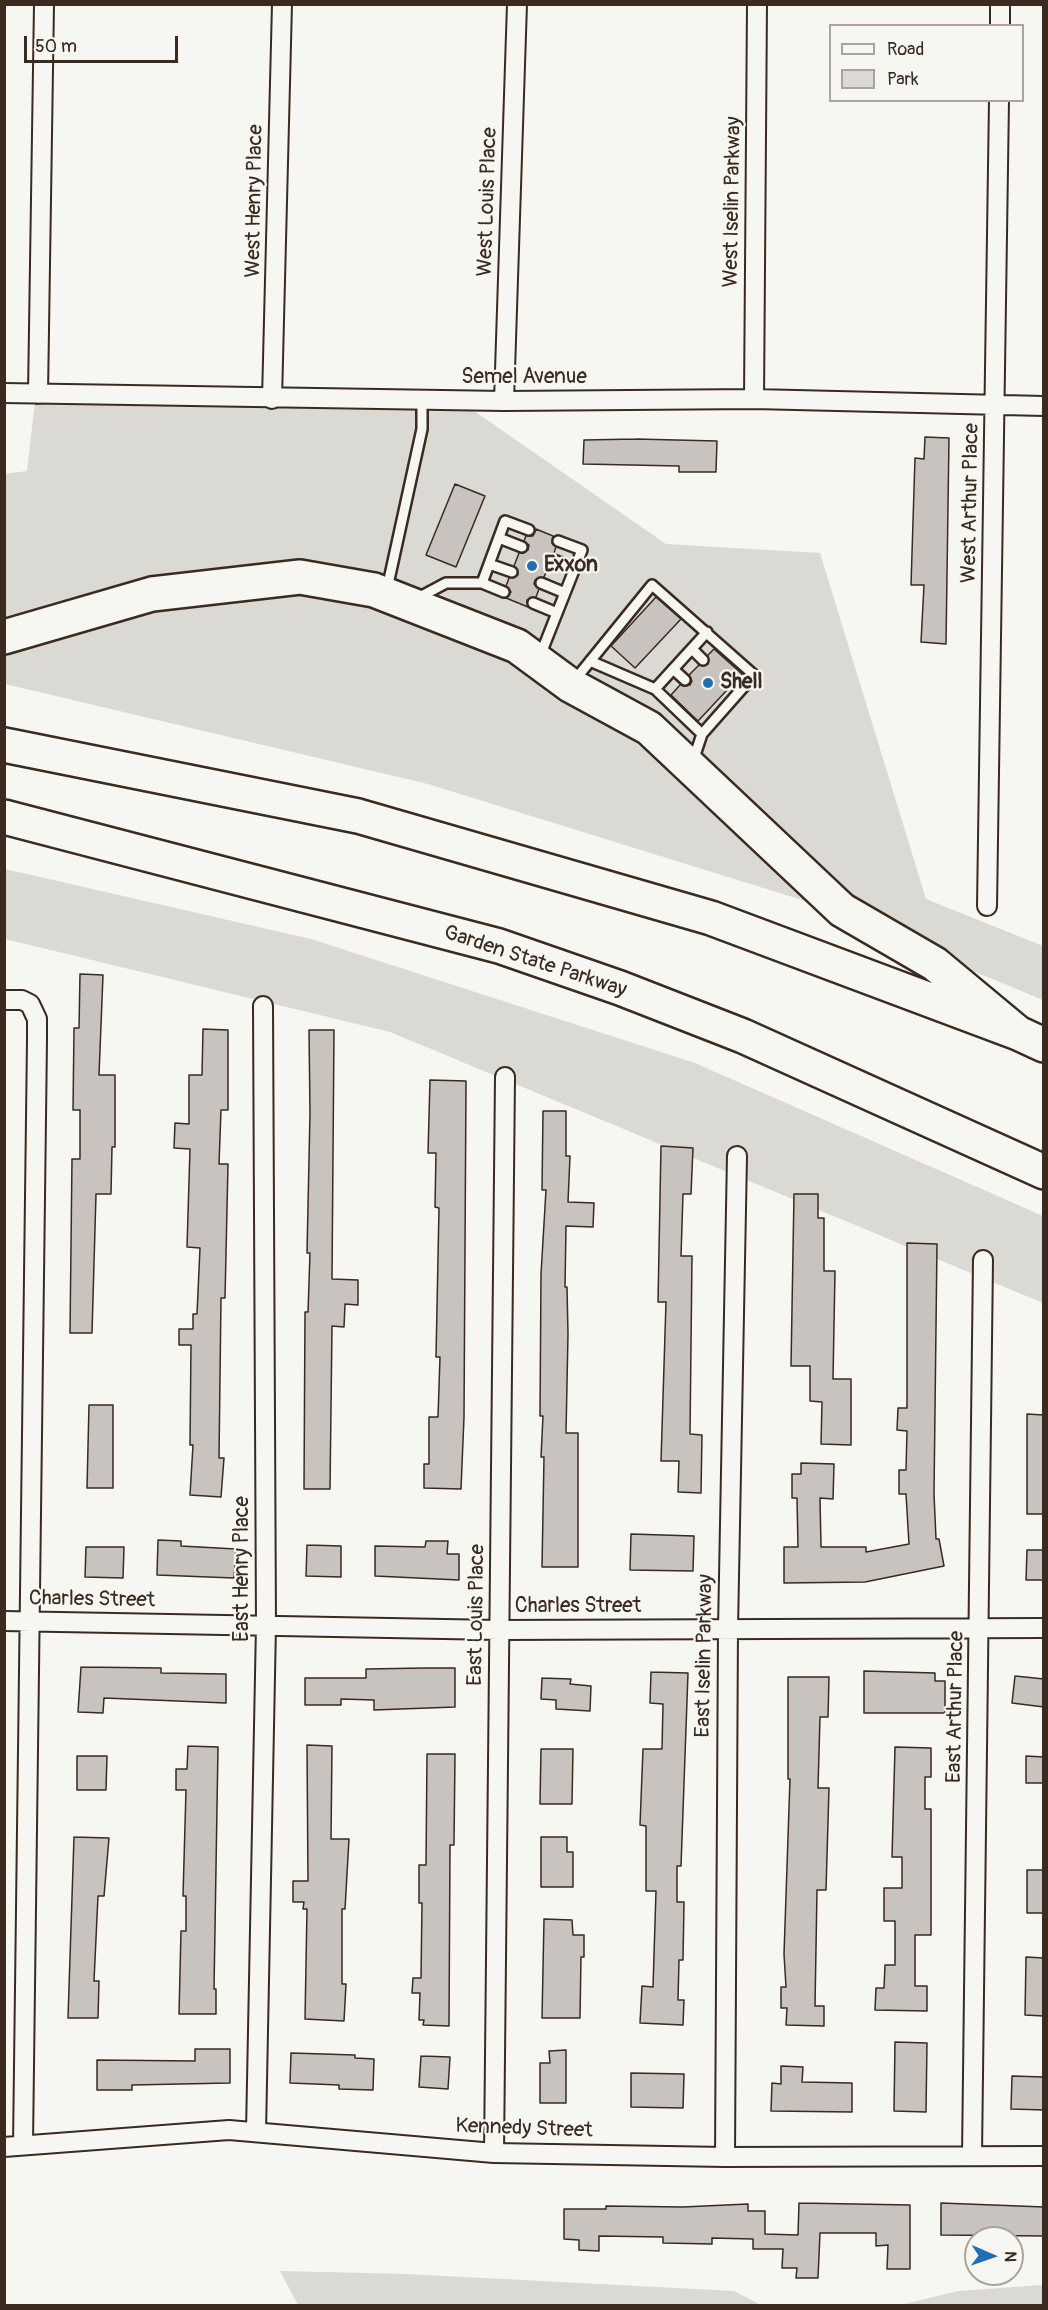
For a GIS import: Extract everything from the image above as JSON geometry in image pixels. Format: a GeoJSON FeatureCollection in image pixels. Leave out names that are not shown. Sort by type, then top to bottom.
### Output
{"type":"FeatureCollection","features":[{"type":"Feature","properties":{"kind":"highway"},"geometry":{"type":"LineString","coordinates":[[4,637],[152,594],[300,577],[374,590],[518,646],[537,662],[580,673],[649,728],[842,910],[935,964],[1031,1039]]}},
{"type":"Feature","properties":{"kind":"highway"},"geometry":{"type":"LineString","coordinates":[[4,745],[358,816],[711,918],[1031,1039]]}},
{"type":"Feature","properties":{"kind":"highway","name":"Garden State Parkway"},"geometry":{"type":"LineString","coordinates":[[4,817],[499,946],[620,988],[743,1036],[1044,1172]]}},
{"type":"Feature","properties":{"kind":"street"},"geometry":{"type":"LineString","coordinates":[[38,394],[45,4]]}},
{"type":"Feature","properties":{"kind":"street","name":"West Henry Place"},"geometry":{"type":"LineString","coordinates":[[272,399],[282,4]]}},
{"type":"Feature","properties":{"kind":"street","name":"West Louis Place"},"geometry":{"type":"LineString","coordinates":[[504,401],[517,4]]}},
{"type":"Feature","properties":{"kind":"street","name":"West Iselin Parkway"},"geometry":{"type":"LineString","coordinates":[[754,399],[758,4]]}},
{"type":"Feature","properties":{"kind":"street"},"geometry":{"type":"LineString","coordinates":[[1000,4],[1000,24]]}},
{"type":"Feature","properties":{"kind":"street","name":"West Arthur Place"},"geometry":{"type":"LineString","coordinates":[[987,906],[999,102]]}},
{"type":"Feature","properties":{"kind":"street","name":"Semel Avenue"},"geometry":{"type":"LineString","coordinates":[[4,393],[504,401],[754,399],[1044,406]]}},
{"type":"Feature","properties":{"kind":"street"},"geometry":{"type":"LineString","coordinates":[[4,1000],[22,1000],[30,1004],[37,1019],[23,2145]]}},
{"type":"Feature","properties":{"kind":"street","name":"East Henry Place"},"geometry":{"type":"LineString","coordinates":[[256,2132],[266,1625],[264,1006]]}},
{"type":"Feature","properties":{"kind":"street","name":"East Louis Place"},"geometry":{"type":"LineString","coordinates":[[494,2153],[505,1077]]}},
{"type":"Feature","properties":{"kind":"street","name":"East Iselin Parkway"},"geometry":{"type":"LineString","coordinates":[[725,2157],[728,1629],[737,1155]]}},
{"type":"Feature","properties":{"kind":"street","name":"East Arthur Place"},"geometry":{"type":"LineString","coordinates":[[972,2155],[980,1629],[982,1260]]}},
{"type":"Feature","properties":{"kind":"street","name":"Charles Street"},"geometry":{"type":"LineString","coordinates":[[4,1622],[499,1630],[1044,1628]]}},
{"type":"Feature","properties":{"kind":"street","name":"Kennedy Street"},"geometry":{"type":"LineString","coordinates":[[4,2147],[229,2130],[494,2153],[725,2157],[1044,2156]]}},
{"type":"Feature","properties":{"kind":"lane"},"geometry":{"type":"LineString","coordinates":[[422,400],[422,429],[397,599],[446,583],[482,583],[504,592]]}},
{"type":"Feature","properties":{"kind":"lane"},"geometry":{"type":"LineString","coordinates":[[482,583],[505,521],[529,530]]}},
{"type":"Feature","properties":{"kind":"lane"},"geometry":{"type":"LineString","coordinates":[[499,538],[522,547]]}},
{"type":"Feature","properties":{"kind":"lane"},"geometry":{"type":"LineString","coordinates":[[537,662],[582,550],[558,542]]}},
{"type":"Feature","properties":{"kind":"lane"},"geometry":{"type":"LineString","coordinates":[[551,559],[575,568]]}},
{"type":"Feature","properties":{"kind":"lane"},"geometry":{"type":"LineString","coordinates":[[489,564],[512,572]]}},
{"type":"Feature","properties":{"kind":"lane"},"geometry":{"type":"LineString","coordinates":[[541,584],[565,593]]}},
{"type":"Feature","properties":{"kind":"lane"},"geometry":{"type":"LineString","coordinates":[[691,766],[702,734],[720,713],[734,690],[754,675],[652,585],[580,673],[656,689],[702,734]]}},
{"type":"Feature","properties":{"kind":"lane"},"geometry":{"type":"LineString","coordinates":[[533,603],[557,613]]}},
{"type":"Feature","properties":{"kind":"lane"},"geometry":{"type":"LineString","coordinates":[[656,689],[707,632]]}},
{"type":"Feature","properties":{"kind":"lane"},"geometry":{"type":"LineString","coordinates":[[692,649],[703,660]]}},
{"type":"Feature","properties":{"kind":"lane"},"geometry":{"type":"LineString","coordinates":[[673,669],[685,680]]}},
{"type":"Feature","properties":{"kind":"lane"},"geometry":{"type":"LineString","coordinates":[[712,705],[720,713]]}},
{"type":"Feature","properties":{"kind":"green space"},"geometry":{"type":"Polygon","coordinates":[[[35,402],[464,404],[666,544],[820,553],[926,899],[1043,946],[1043,1000],[799,899],[428,784],[5,684],[4,474],[27,471],[35,402]]]}},
{"type":"Feature","properties":{"kind":"green space"},"geometry":{"type":"Polygon","coordinates":[[[5,869],[311,939],[695,1063],[1043,1216],[1043,1303],[390,1032],[5,939],[5,869]]]}},
{"type":"Feature","properties":{"kind":"green space"},"geometry":{"type":"Polygon","coordinates":[[[280,2271],[406,2274],[734,2291],[761,2305],[298,2305],[280,2271]]]}},
{"type":"Feature","properties":{"kind":"green space"},"geometry":{"type":"Polygon","coordinates":[[[1043,2285],[1043,2305],[901,2305],[958,2291],[1043,2285]]]}},
{"type":"Feature","properties":{"kind":"building"},"geometry":{"type":"Polygon","coordinates":[[[925,437],[949,438],[946,644],[921,642],[924,585],[911,585],[915,458],[924,459],[925,437]]]}},
{"type":"Feature","properties":{"kind":"building"},"geometry":{"type":"Polygon","coordinates":[[[584,440],[717,441],[716,472],[679,472],[679,466],[583,464],[584,440]]]}},
{"type":"Feature","properties":{"kind":"building"},"geometry":{"type":"Polygon","coordinates":[[[455,484],[485,496],[456,567],[426,555],[455,484]]]}},
{"type":"Feature","properties":{"kind":"building","name":"Exxon"},"geometry":{"type":"Polygon","coordinates":[[[536,529],[553,536],[552,543],[556,547],[554,553],[545,556],[545,561],[549,565],[544,577],[535,580],[534,584],[539,589],[536,597],[527,600],[528,607],[506,598],[511,592],[506,586],[509,578],[518,575],[514,566],[519,553],[528,550],[529,545],[524,541],[526,536],[533,536],[536,529]]]}},
{"type":"Feature","properties":{"kind":"building"},"geometry":{"type":"Polygon","coordinates":[[[656,597],[681,619],[635,668],[611,646],[656,597]]]}},
{"type":"Feature","properties":{"kind":"building","name":"Shell"},"geometry":{"type":"Polygon","coordinates":[[[714,649],[742,674],[698,721],[671,695],[680,685],[690,685],[692,681],[689,675],[699,665],[708,664],[708,655],[714,649]]]}},
{"type":"Feature","properties":{"kind":"building"},"geometry":{"type":"Polygon","coordinates":[[[80,974],[103,975],[99,1075],[115,1075],[115,1147],[112,1147],[111,1194],[96,1194],[92,1333],[70,1333],[72,1159],[80,1159],[80,1110],[73,1110],[74,1028],[79,1028],[80,974]]]}},
{"type":"Feature","properties":{"kind":"building"},"geometry":{"type":"Polygon","coordinates":[[[203,1029],[228,1030],[228,1110],[221,1110],[219,1164],[228,1164],[225,1298],[221,1298],[219,1458],[224,1458],[221,1497],[190,1495],[193,1445],[190,1445],[191,1345],[179,1345],[179,1329],[193,1329],[193,1314],[197,1314],[200,1248],[187,1247],[190,1149],[174,1148],[175,1123],[189,1124],[189,1075],[202,1075],[203,1029]]]}},
{"type":"Feature","properties":{"kind":"building"},"geometry":{"type":"Polygon","coordinates":[[[309,1030],[334,1030],[332,1279],[358,1280],[358,1305],[345,1304],[344,1327],[332,1326],[330,1489],[304,1489],[305,1312],[308,1312],[310,1253],[307,1253],[309,1030]]]}},
{"type":"Feature","properties":{"kind":"building"},"geometry":{"type":"Polygon","coordinates":[[[430,1080],[466,1081],[464,1417],[461,1489],[424,1488],[424,1464],[429,1464],[429,1417],[438,1417],[440,1357],[436,1357],[439,1208],[435,1207],[436,1153],[428,1153],[430,1080]]]}},
{"type":"Feature","properties":{"kind":"building"},"geometry":{"type":"Polygon","coordinates":[[[543,1111],[566,1111],[566,1156],[570,1156],[568,1202],[594,1203],[593,1227],[566,1226],[565,1287],[567,1287],[568,1334],[566,1433],[578,1433],[578,1567],[542,1567],[544,1457],[541,1457],[543,1416],[540,1416],[541,1274],[546,1190],[542,1190],[543,1111]]]}},
{"type":"Feature","properties":{"kind":"building"},"geometry":{"type":"Polygon","coordinates":[[[661,1146],[693,1148],[691,1194],[683,1194],[681,1256],[692,1256],[690,1434],[702,1435],[701,1493],[678,1492],[679,1461],[661,1461],[666,1302],[658,1302],[661,1146]]]}},
{"type":"Feature","properties":{"kind":"building"},"geometry":{"type":"Polygon","coordinates":[[[794,1194],[818,1194],[818,1218],[824,1218],[824,1271],[835,1271],[833,1379],[851,1379],[851,1445],[821,1444],[822,1402],[810,1401],[810,1366],[791,1366],[794,1194]]]}},
{"type":"Feature","properties":{"kind":"building"},"geometry":{"type":"Polygon","coordinates":[[[907,1243],[937,1244],[934,1494],[936,1539],[939,1539],[944,1566],[865,1582],[784,1583],[784,1547],[798,1547],[797,1498],[792,1498],[792,1474],[801,1474],[801,1463],[834,1464],[833,1499],[820,1498],[821,1547],[866,1547],[866,1552],[909,1544],[906,1494],[899,1494],[899,1470],[906,1470],[907,1431],[897,1430],[898,1408],[907,1408],[907,1243]]]}},
{"type":"Feature","properties":{"kind":"building"},"geometry":{"type":"Polygon","coordinates":[[[89,1405],[113,1405],[113,1488],[87,1488],[89,1405]]]}},
{"type":"Feature","properties":{"kind":"building"},"geometry":{"type":"Polygon","coordinates":[[[1027,1414],[1044,1415],[1044,1514],[1027,1514],[1027,1414]]]}},
{"type":"Feature","properties":{"kind":"building"},"geometry":{"type":"Polygon","coordinates":[[[631,1534],[694,1536],[693,1571],[630,1570],[631,1534]]]}},
{"type":"Feature","properties":{"kind":"building"},"geometry":{"type":"Polygon","coordinates":[[[158,1540],[181,1541],[181,1546],[236,1549],[234,1578],[157,1575],[158,1540]]]}},
{"type":"Feature","properties":{"kind":"building"},"geometry":{"type":"Polygon","coordinates":[[[426,1541],[448,1541],[447,1554],[459,1554],[459,1580],[375,1576],[375,1546],[425,1547],[426,1541]]]}},
{"type":"Feature","properties":{"kind":"building"},"geometry":{"type":"Polygon","coordinates":[[[307,1545],[341,1546],[341,1577],[306,1576],[307,1545]]]}},
{"type":"Feature","properties":{"kind":"building"},"geometry":{"type":"Polygon","coordinates":[[[86,1547],[124,1547],[123,1578],[85,1577],[86,1547]]]}},
{"type":"Feature","properties":{"kind":"building"},"geometry":{"type":"Polygon","coordinates":[[[1027,1550],[1044,1550],[1044,1580],[1026,1580],[1027,1550]]]}},
{"type":"Feature","properties":{"kind":"building"},"geometry":{"type":"Polygon","coordinates":[[[81,1667],[161,1668],[161,1673],[226,1674],[226,1703],[104,1698],[103,1713],[78,1712],[81,1667]]]}},
{"type":"Feature","properties":{"kind":"building"},"geometry":{"type":"Polygon","coordinates":[[[455,1668],[455,1707],[374,1710],[374,1700],[341,1699],[341,1705],[305,1705],[305,1678],[366,1678],[366,1669],[455,1668]]]}},
{"type":"Feature","properties":{"kind":"building"},"geometry":{"type":"Polygon","coordinates":[[[864,1671],[935,1673],[935,1681],[945,1681],[945,1713],[864,1713],[864,1671]]]}},
{"type":"Feature","properties":{"kind":"building"},"geometry":{"type":"Polygon","coordinates":[[[651,1672],[688,1673],[681,1866],[677,1866],[677,1902],[684,1902],[683,1960],[679,1960],[678,2000],[684,2000],[683,2025],[640,2023],[642,1986],[653,1987],[656,1891],[646,1891],[646,1826],[640,1825],[643,1749],[662,1749],[663,1704],[650,1703],[651,1672]]]}},
{"type":"Feature","properties":{"kind":"building"},"geometry":{"type":"Polygon","coordinates":[[[1015,1676],[1044,1679],[1044,1707],[1012,1703],[1015,1676]]]}},
{"type":"Feature","properties":{"kind":"building"},"geometry":{"type":"Polygon","coordinates":[[[788,1677],[829,1677],[828,1717],[820,1717],[818,1788],[829,1788],[826,1890],[817,1890],[815,2006],[824,2006],[824,2026],[786,2025],[787,2008],[781,2008],[781,1987],[786,1987],[784,1954],[790,1779],[788,1779],[788,1677]]]}},
{"type":"Feature","properties":{"kind":"building"},"geometry":{"type":"Polygon","coordinates":[[[542,1678],[571,1679],[570,1684],[591,1686],[590,1711],[556,1709],[556,1700],[541,1699],[542,1678]]]}},
{"type":"Feature","properties":{"kind":"building"},"geometry":{"type":"Polygon","coordinates":[[[307,1745],[332,1746],[331,1839],[349,1839],[345,1909],[342,1909],[342,1984],[346,1984],[344,2021],[305,2019],[307,1909],[303,1909],[304,1902],[293,1902],[293,1881],[308,1881],[307,1745]]]}},
{"type":"Feature","properties":{"kind":"building"},"geometry":{"type":"Polygon","coordinates":[[[188,1746],[218,1747],[214,1989],[216,1989],[216,2014],[179,2014],[181,1931],[186,1931],[186,1896],[183,1896],[186,1790],[176,1790],[176,1769],[187,1769],[188,1746]]]}},
{"type":"Feature","properties":{"kind":"building"},"geometry":{"type":"Polygon","coordinates":[[[895,1747],[931,1748],[931,1777],[925,1777],[925,1809],[931,1809],[931,1935],[915,1935],[915,1986],[927,1986],[927,2011],[875,2010],[876,1988],[884,1988],[885,1965],[895,1965],[895,1921],[884,1921],[884,1888],[902,1888],[902,1857],[892,1857],[895,1747]]]}},
{"type":"Feature","properties":{"kind":"building"},"geometry":{"type":"Polygon","coordinates":[[[541,1749],[573,1749],[572,1804],[540,1804],[541,1749]]]}},
{"type":"Feature","properties":{"kind":"building"},"geometry":{"type":"Polygon","coordinates":[[[427,1754],[455,1754],[454,1845],[450,1845],[449,2026],[423,2025],[424,2020],[419,2020],[420,1993],[412,1993],[413,1978],[421,1978],[422,1903],[419,1903],[419,1865],[426,1865],[427,1754]]]}},
{"type":"Feature","properties":{"kind":"building"},"geometry":{"type":"Polygon","coordinates":[[[77,1756],[107,1756],[106,1790],[77,1790],[77,1756]]]}},
{"type":"Feature","properties":{"kind":"building"},"geometry":{"type":"Polygon","coordinates":[[[1026,1756],[1044,1757],[1044,1783],[1026,1783],[1026,1756]]]}},
{"type":"Feature","properties":{"kind":"building"},"geometry":{"type":"Polygon","coordinates":[[[74,1837],[109,1838],[104,1896],[98,1896],[94,1981],[99,1981],[98,2018],[68,2018],[74,1837]]]}},
{"type":"Feature","properties":{"kind":"building"},"geometry":{"type":"Polygon","coordinates":[[[541,1837],[567,1837],[567,1852],[573,1852],[573,1887],[541,1887],[541,1837]]]}},
{"type":"Feature","properties":{"kind":"building"},"geometry":{"type":"Polygon","coordinates":[[[1027,1870],[1044,1870],[1044,1913],[1027,1913],[1027,1870]]]}},
{"type":"Feature","properties":{"kind":"building"},"geometry":{"type":"Polygon","coordinates":[[[544,1919],[572,1920],[573,1935],[584,1935],[584,1957],[581,1957],[580,2018],[542,2018],[544,1919]]]}},
{"type":"Feature","properties":{"kind":"building"},"geometry":{"type":"Polygon","coordinates":[[[1026,1957],[1044,1958],[1044,2016],[1025,2015],[1026,1957]]]}},
{"type":"Feature","properties":{"kind":"building"},"geometry":{"type":"Polygon","coordinates":[[[895,2042],[927,2043],[926,2112],[894,2111],[895,2042]]]}},
{"type":"Feature","properties":{"kind":"building"},"geometry":{"type":"Polygon","coordinates":[[[195,2049],[230,2049],[230,2083],[132,2085],[132,2090],[97,2090],[97,2060],[195,2061],[195,2049]]]}},
{"type":"Feature","properties":{"kind":"building"},"geometry":{"type":"Polygon","coordinates":[[[566,2050],[566,2103],[540,2103],[540,2063],[550,2063],[549,2051],[566,2050]]]}},
{"type":"Feature","properties":{"kind":"building"},"geometry":{"type":"Polygon","coordinates":[[[291,2053],[355,2055],[355,2058],[374,2059],[373,2090],[339,2089],[339,2085],[290,2083],[291,2053]]]}},
{"type":"Feature","properties":{"kind":"building"},"geometry":{"type":"Polygon","coordinates":[[[421,2056],[450,2057],[448,2089],[419,2087],[421,2056]]]}},
{"type":"Feature","properties":{"kind":"building"},"geometry":{"type":"Polygon","coordinates":[[[781,2066],[803,2067],[802,2082],[852,2083],[852,2112],[771,2111],[772,2083],[781,2084],[781,2066]]]}},
{"type":"Feature","properties":{"kind":"building"},"geometry":{"type":"Polygon","coordinates":[[[631,2073],[684,2074],[683,2108],[631,2107],[631,2073]]]}},
{"type":"Feature","properties":{"kind":"building"},"geometry":{"type":"Polygon","coordinates":[[[1012,2076],[1044,2077],[1044,2110],[1011,2109],[1012,2076]]]}},
{"type":"Feature","properties":{"kind":"building"},"geometry":{"type":"Polygon","coordinates":[[[799,2203],[910,2205],[910,2269],[887,2269],[888,2245],[876,2246],[876,2233],[820,2233],[818,2278],[796,2278],[797,2268],[782,2268],[783,2249],[753,2249],[753,2239],[712,2238],[712,2244],[663,2243],[663,2237],[599,2236],[599,2251],[579,2250],[579,2240],[564,2239],[564,2209],[606,2209],[606,2206],[683,2207],[748,2204],[748,2211],[765,2211],[765,2234],[798,2235],[799,2203]]]}},
{"type":"Feature","properties":{"kind":"building"},"geometry":{"type":"Polygon","coordinates":[[[941,2203],[1044,2207],[1044,2236],[1024,2236],[1024,2226],[964,2226],[964,2235],[941,2235],[941,2203]]]}},
{"type":"Feature","properties":{"kind":"place","name":"Exxon"},"geometry":{"type":"Point","coordinates":[532,566]}},
{"type":"Feature","properties":{"kind":"place","name":"Shell"},"geometry":{"type":"Point","coordinates":[708,683]}}]}
